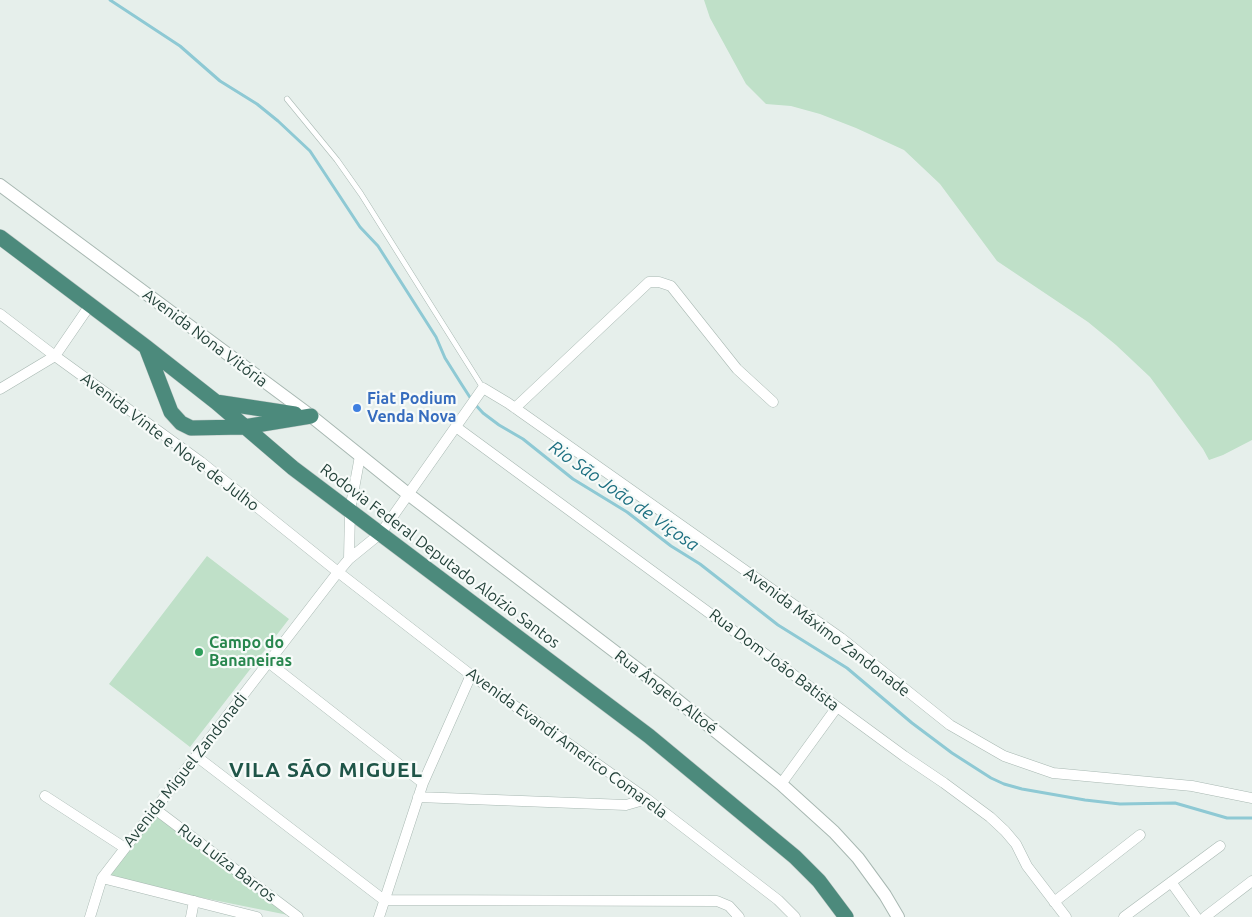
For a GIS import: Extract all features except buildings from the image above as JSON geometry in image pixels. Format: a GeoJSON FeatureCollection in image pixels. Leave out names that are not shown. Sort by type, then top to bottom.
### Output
{"type":"FeatureCollection","features":[{"type":"Feature","properties":{"kind":"highway","name":"Rodovia Federal Deputado Aloízio Santos"},"geometry":{"type":"LineString","coordinates":[[0,237],[216,402],[293,468],[596,694],[649,736],[795,857],[819,881],[846,917]]}},
{"type":"Feature","properties":{"kind":"highway"},"geometry":{"type":"LineString","coordinates":[[146,347],[171,412],[181,423],[191,428],[244,427],[311,416]]}},
{"type":"Feature","properties":{"kind":"highway"},"geometry":{"type":"LineString","coordinates":[[216,402],[311,416]]}},
{"type":"Feature","properties":{"kind":"street","name":"Avenida Nona Vitória"},"geometry":{"type":"LineString","coordinates":[[0,185],[311,416],[408,494]]}},
{"type":"Feature","properties":{"kind":"street"},"geometry":{"type":"LineString","coordinates":[[515,408],[649,282],[660,282],[671,286],[737,369],[773,402]]}},
{"type":"Feature","properties":{"kind":"street"},"geometry":{"type":"LineString","coordinates":[[0,389],[55,356],[90,305]]}},
{"type":"Feature","properties":{"kind":"street","name":"Avenida Vinte e Nove de Julho"},"geometry":{"type":"LineString","coordinates":[[0,314],[201,462],[338,572]]}},
{"type":"Feature","properties":{"kind":"street","name":"Avenida Máximo Zandonade"},"geometry":{"type":"LineString","coordinates":[[482,390],[515,408],[841,638],[950,725],[1004,756],[1053,773],[1192,786],[1252,798]]}},
{"type":"Feature","properties":{"kind":"street"},"geometry":{"type":"LineString","coordinates":[[458,424],[482,390]]}},
{"type":"Feature","properties":{"kind":"street","name":"Avenida Miguel Zandonadi"},"geometry":{"type":"LineString","coordinates":[[90,917],[102,878],[338,572],[349,559],[381,534],[458,424]]}},
{"type":"Feature","properties":{"kind":"street","name":"Rua Dom João Batista"},"geometry":{"type":"LineString","coordinates":[[458,424],[837,707],[904,756],[944,782],[990,817],[1016,844],[1027,866],[1066,917]]}},
{"type":"Feature","properties":{"kind":"street"},"geometry":{"type":"LineString","coordinates":[[349,559],[350,510],[360,456]]}},
{"type":"Feature","properties":{"kind":"street","name":"Rua Ângelo Altoé"},"geometry":{"type":"LineString","coordinates":[[408,494],[656,683],[781,784],[834,832],[858,858],[885,895],[898,917]]}},
{"type":"Feature","properties":{"kind":"street","name":"Avenida Evandi Americo Comarela"},"geometry":{"type":"LineString","coordinates":[[338,572],[471,675],[647,799],[778,900],[795,917]]}},
{"type":"Feature","properties":{"kind":"street"},"geometry":{"type":"LineString","coordinates":[[268,662],[423,783]]}},
{"type":"Feature","properties":{"kind":"street"},"geometry":{"type":"LineString","coordinates":[[379,917],[423,783],[471,675]]}},
{"type":"Feature","properties":{"kind":"street"},"geometry":{"type":"LineString","coordinates":[[781,784],[837,707]]}},
{"type":"Feature","properties":{"kind":"street"},"geometry":{"type":"LineString","coordinates":[[196,756],[384,900],[717,901],[728,906],[739,917]]}},
{"type":"Feature","properties":{"kind":"street"},"geometry":{"type":"LineString","coordinates":[[45,796],[125,848]]}},
{"type":"Feature","properties":{"kind":"street"},"geometry":{"type":"LineString","coordinates":[[418,797],[626,805],[647,799]]}},
{"type":"Feature","properties":{"kind":"street","name":"Rua Luíza Barros"},"geometry":{"type":"LineString","coordinates":[[155,809],[295,916]]}},
{"type":"Feature","properties":{"kind":"street"},"geometry":{"type":"LineString","coordinates":[[1054,902],[1140,835]]}},
{"type":"Feature","properties":{"kind":"street"},"geometry":{"type":"LineString","coordinates":[[1124,917],[1220,846]]}},
{"type":"Feature","properties":{"kind":"street"},"geometry":{"type":"LineString","coordinates":[[102,878],[257,917]]}},
{"type":"Feature","properties":{"kind":"street"},"geometry":{"type":"LineString","coordinates":[[1205,917],[1252,881]]}},
{"type":"Feature","properties":{"kind":"street"},"geometry":{"type":"LineString","coordinates":[[1171,882],[1196,917]]}},
{"type":"Feature","properties":{"kind":"street"},"geometry":{"type":"LineString","coordinates":[[191,917],[194,901]]}},
{"type":"Feature","properties":{"kind":"lane"},"geometry":{"type":"LineString","coordinates":[[287,99],[337,160],[361,194],[482,390]]}},
{"type":"Feature","properties":{"kind":"green space"},"geometry":{"type":"Polygon","coordinates":[[[704,0],[1252,0],[1252,440],[1209,460],[1150,377],[1088,322],[997,261],[940,184],[904,150],[820,114],[791,106],[766,104],[746,84],[710,18],[704,0]]]}},
{"type":"Feature","properties":{"kind":"green space","name":"Campo do Bananeiras"},"geometry":{"type":"Polygon","coordinates":[[[207,556],[289,619],[190,747],[109,684],[207,556]]]}},
{"type":"Feature","properties":{"kind":"green space"},"geometry":{"type":"Polygon","coordinates":[[[155,811],[293,916],[104,878],[155,811]]]}},
{"type":"Feature","properties":{"kind":"waterway","name":"Rio São João de Viçosa"},"geometry":{"type":"LineString","coordinates":[[110,0],[180,46],[220,81],[257,104],[310,151],[360,227],[378,246],[436,337],[445,358],[473,402],[483,413],[523,439],[573,479],[627,512],[671,546],[700,564],[778,625],[847,668],[912,723],[952,753],[991,778],[1022,789],[1120,804],[1175,803],[1227,818],[1252,818]]}},
{"type":"Feature","properties":{"kind":"place","name":"Fiat Podium Venda Nova"},"geometry":{"type":"Point","coordinates":[357,408]}},
{"type":"Feature","properties":{"kind":"place","name":"Campo do Bananeiras"},"geometry":{"type":"Point","coordinates":[199,652]}},
{"type":"Feature","properties":{"kind":"district","name":"VILA SÃO MIGUEL"},"geometry":{"type":"Point","coordinates":[326,770]}}]}
